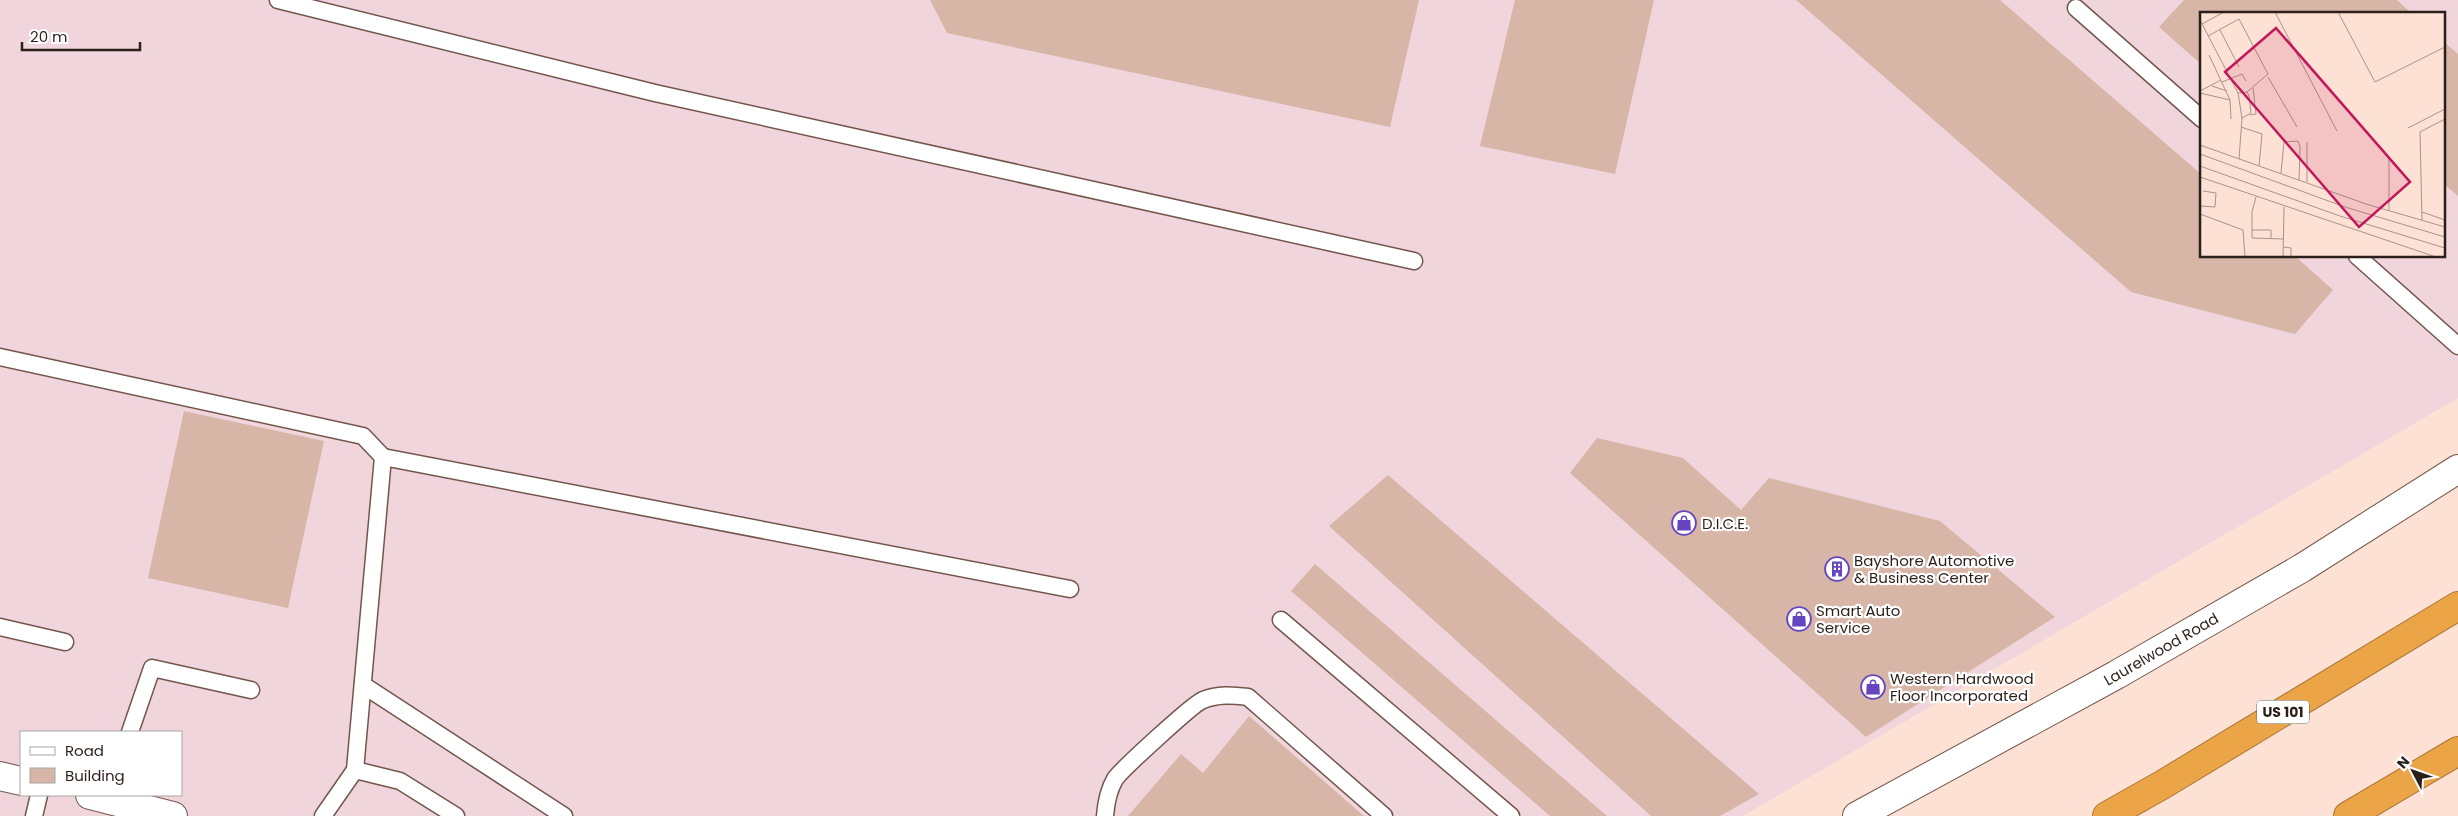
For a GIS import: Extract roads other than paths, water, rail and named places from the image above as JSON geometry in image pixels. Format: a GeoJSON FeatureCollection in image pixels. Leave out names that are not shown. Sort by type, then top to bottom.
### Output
{"type":"FeatureCollection","features":[{"type":"Feature","properties":{"kind":"highway","name":"US 101"},"geometry":{"type":"LineString","coordinates":[[2107,816],[2162,785],[2458,606]]}},
{"type":"Feature","properties":{"kind":"highway"},"geometry":{"type":"LineString","coordinates":[[2348,816],[2458,751]]}},
{"type":"Feature","properties":{"kind":"street","name":"Laurelwood Road"},"geometry":{"type":"LineString","coordinates":[[1857,816],[2116,675],[2294,573],[2458,469]]}},
{"type":"Feature","properties":{"kind":"street"},"geometry":{"type":"LineString","coordinates":[[0,776],[20,781]]}},
{"type":"Feature","properties":{"kind":"street"},"geometry":{"type":"LineString","coordinates":[[102,801],[173,816]]}},
{"type":"Feature","properties":{"kind":"lane"},"geometry":{"type":"LineString","coordinates":[[278,0],[655,93],[1414,261]]}},
{"type":"Feature","properties":{"kind":"lane"},"geometry":{"type":"LineString","coordinates":[[2076,8],[2200,117]]}},
{"type":"Feature","properties":{"kind":"lane"},"geometry":{"type":"LineString","coordinates":[[2359,258],[2458,346]]}},
{"type":"Feature","properties":{"kind":"lane"},"geometry":{"type":"LineString","coordinates":[[0,357],[363,436],[383,457],[1070,589]]}},
{"type":"Feature","properties":{"kind":"lane"},"geometry":{"type":"LineString","coordinates":[[323,816],[355,770],[383,457]]}},
{"type":"Feature","properties":{"kind":"lane"},"geometry":{"type":"LineString","coordinates":[[1281,620],[1511,816]]}},
{"type":"Feature","properties":{"kind":"lane"},"geometry":{"type":"LineString","coordinates":[[0,627],[65,642]]}},
{"type":"Feature","properties":{"kind":"lane"},"geometry":{"type":"LineString","coordinates":[[130,731],[152,668],[251,690]]}},
{"type":"Feature","properties":{"kind":"lane"},"geometry":{"type":"LineString","coordinates":[[363,685],[564,816]]}},
{"type":"Feature","properties":{"kind":"lane"},"geometry":{"type":"LineString","coordinates":[[1105,816],[1106,800],[1115,779],[1200,700],[1223,694],[1248,697],[1384,816]]}},
{"type":"Feature","properties":{"kind":"lane"},"geometry":{"type":"LineString","coordinates":[[355,770],[400,781],[456,816]]}},
{"type":"Feature","properties":{"kind":"lane"},"geometry":{"type":"LineString","coordinates":[[34,816],[39,796]]}},
{"type":"Feature","properties":{"kind":"place","name":"D.I.C.E."},"geometry":{"type":"Point","coordinates":[1684,523]}},
{"type":"Feature","properties":{"kind":"place","name":"Bayshore Automotive & Business Center"},"geometry":{"type":"Point","coordinates":[1837,569]}},
{"type":"Feature","properties":{"kind":"place","name":"Smart Auto Service"},"geometry":{"type":"Point","coordinates":[1799,619]}},
{"type":"Feature","properties":{"kind":"place","name":"Western Hardwood Floor Incorporated"},"geometry":{"type":"Point","coordinates":[1873,687]}}]}
